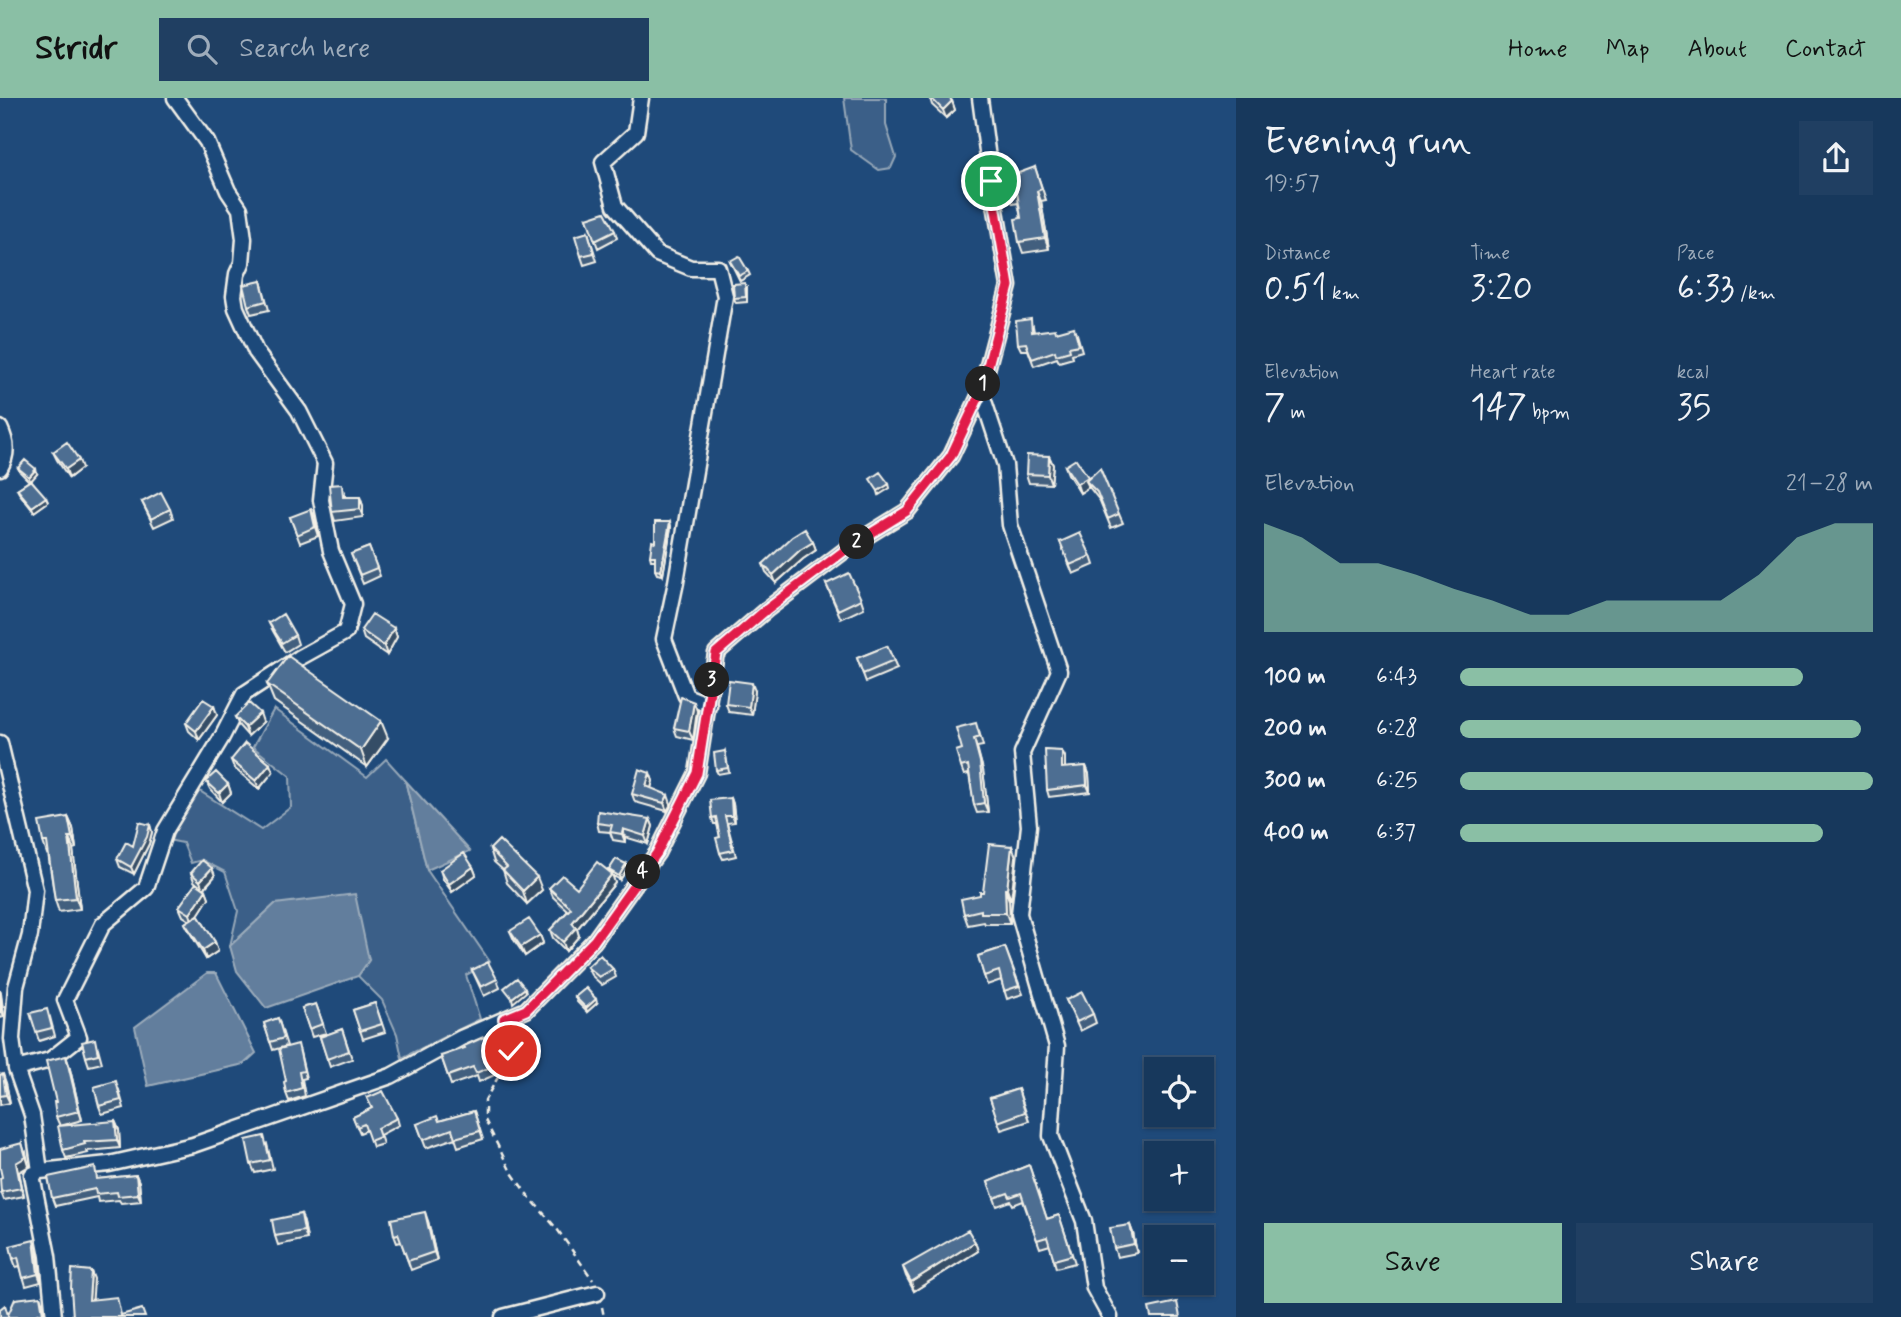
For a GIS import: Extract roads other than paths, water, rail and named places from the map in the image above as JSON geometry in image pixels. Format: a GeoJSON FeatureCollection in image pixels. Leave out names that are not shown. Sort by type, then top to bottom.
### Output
{"type":"FeatureCollection","features":[{"type":"Feature","properties":{"kind":"street"},"geometry":{"type":"LineString","coordinates":[[16,1069],[50,1060],[79,1037],[65,1000],[103,924],[146,888],[165,831],[222,737],[243,694],[346,632],[354,604],[331,551],[321,499],[325,463],[299,411],[251,344],[236,308],[234,296],[237,274],[242,263],[244,239],[240,209],[228,191],[207,142],[175,98]]}},
{"type":"Feature","properties":{"kind":"street"},"geometry":{"type":"LineString","coordinates":[[641,98],[636,132],[603,162],[615,206],[657,254],[691,268],[718,268],[724,296],[676,582],[663,639],[686,696],[709,705]]}},
{"type":"Feature","properties":{"kind":"street"},"geometry":{"type":"LineString","coordinates":[[54,1317],[48,1256],[32,1175],[40,1171],[109,1164],[193,1145],[391,1076],[461,1038],[526,1010],[594,941],[657,853],[697,773],[716,653],[766,610],[852,545],[907,511],[951,456],[981,392],[1009,286],[980,98]]}},
{"type":"Feature","properties":{"kind":"street"},"geometry":{"type":"LineString","coordinates":[[981,392],[1004,465],[1010,525],[1059,671],[1022,753],[1029,826],[1019,914],[1057,1046],[1051,1136],[1084,1221],[1094,1289],[1110,1317]]}},
{"type":"Feature","properties":{"kind":"street"},"geometry":{"type":"LineString","coordinates":[[0,428],[6,441],[5,459],[0,468]]}},
{"type":"Feature","properties":{"kind":"street"},"geometry":{"type":"LineString","coordinates":[[0,743],[35,890],[30,935],[16,987],[12,1039],[16,1069],[32,1115],[40,1171]]}},
{"type":"Feature","properties":{"kind":"street"},"geometry":{"type":"LineString","coordinates":[[503,1317],[597,1293]]}}]}
